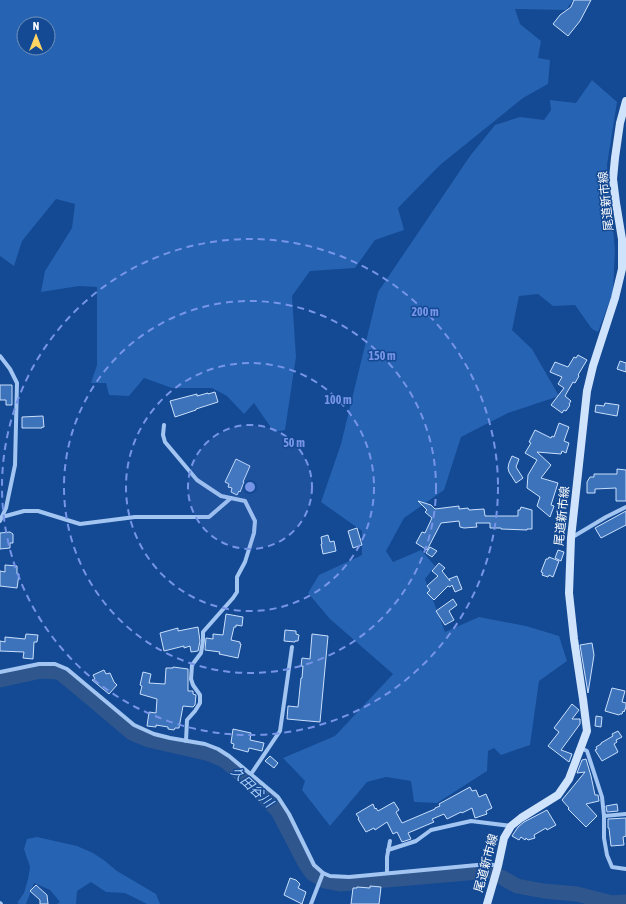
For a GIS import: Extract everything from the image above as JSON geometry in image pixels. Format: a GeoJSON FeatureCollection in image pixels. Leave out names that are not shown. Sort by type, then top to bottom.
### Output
{"type":"FeatureCollection","features":[{"type":"Feature","properties":{"kind":"main road","name":"尾道新市線"},"geometry":{"type":"LineString","coordinates":[[488,904],[504,838],[511,826],[521,818],[558,795],[569,779],[587,731],[569,593],[571,538],[587,392],[593,366],[616,298],[622,269],[622,239],[613,179],[620,123],[626,102]]}},
{"type":"Feature","properties":{"kind":"street"},"geometry":{"type":"LineString","coordinates":[[0,356],[10,369],[17,383],[15,465],[6,508],[1,519]]}},
{"type":"Feature","properties":{"kind":"street"},"geometry":{"type":"LineString","coordinates":[[164,425],[163,435],[165,442],[197,480],[221,496],[244,501],[255,521],[254,534],[245,562],[237,577],[237,592],[203,632],[202,653],[192,665],[191,679],[200,695],[200,703],[187,720],[186,740]]}},
{"type":"Feature","properties":{"kind":"street"},"geometry":{"type":"LineString","coordinates":[[1,519],[24,511],[38,511],[80,524],[135,517],[209,517],[231,498]]}},
{"type":"Feature","properties":{"kind":"street"},"geometry":{"type":"LineString","coordinates":[[571,538],[626,507]]}},
{"type":"Feature","properties":{"kind":"street"},"geometry":{"type":"LineString","coordinates":[[251,774],[280,731],[292,647]]}},
{"type":"Feature","properties":{"kind":"street"},"geometry":{"type":"LineString","coordinates":[[0,672],[39,664],[55,664],[67,669],[134,725],[154,734],[205,744],[230,756],[278,797],[289,814],[314,865],[323,874],[349,877],[488,864],[498,866]]}},
{"type":"Feature","properties":{"kind":"street"},"geometry":{"type":"LineString","coordinates":[[581,747],[587,751],[602,797],[604,838],[607,855],[612,867],[626,869]]}},
{"type":"Feature","properties":{"kind":"street"},"geometry":{"type":"LineString","coordinates":[[604,816],[626,814]]}},
{"type":"Feature","properties":{"kind":"street"},"geometry":{"type":"LineString","coordinates":[[388,850],[416,841],[431,830],[471,821],[511,826]]}},
{"type":"Feature","properties":{"kind":"street"},"geometry":{"type":"LineString","coordinates":[[387,873],[387,856],[390,841]]}},
{"type":"Feature","properties":{"kind":"street"},"geometry":{"type":"LineString","coordinates":[[311,904],[323,874]]}},
{"type":"Feature","properties":{"kind":"shaded area"},"geometry":{"type":"Polygon","coordinates":[[[0,0],[573,0],[566,10],[515,9],[520,24],[541,41],[538,58],[550,60],[548,84],[523,98],[440,165],[398,208],[404,230],[375,240],[355,268],[310,271],[292,296],[296,357],[285,430],[274,432],[254,403],[244,414],[227,396],[212,388],[172,388],[144,378],[129,396],[109,395],[106,383],[91,383],[97,365],[97,287],[79,286],[41,292],[45,271],[72,228],[75,204],[56,199],[22,241],[14,266],[0,256],[0,0]]]}},
{"type":"Feature","properties":{"kind":"shaded area"},"geometry":{"type":"Polygon","coordinates":[[[592,80],[617,102],[607,165],[615,250],[613,292],[598,332],[592,329],[575,305],[553,306],[538,294],[519,296],[512,330],[532,349],[559,396],[508,413],[461,437],[444,490],[404,518],[386,551],[393,562],[421,550],[435,566],[425,579],[445,632],[479,617],[526,626],[559,636],[567,661],[539,681],[530,745],[501,755],[494,748],[488,751],[487,771],[437,803],[414,802],[411,781],[386,777],[367,782],[330,826],[302,790],[305,781],[283,758],[335,736],[393,674],[330,619],[308,593],[319,575],[362,555],[362,531],[321,502],[341,444],[378,292],[470,156],[495,125],[520,117],[544,120],[551,110],[550,100],[576,103],[592,80]]]}},
{"type":"Feature","properties":{"kind":"shaded area"},"geometry":{"type":"Polygon","coordinates":[[[37,837],[77,846],[93,853],[117,871],[156,894],[160,904],[147,904],[125,893],[106,892],[91,882],[77,891],[76,904],[57,904],[60,902],[50,890],[34,883],[26,904],[17,903],[24,893],[30,867],[24,849],[27,839],[37,837]]]}},
{"type":"Feature","properties":{"kind":"building"},"geometry":{"type":"Polygon","coordinates":[[[574,0],[591,0],[580,21],[568,36],[553,24],[560,15],[571,7],[574,0]]]}},
{"type":"Feature","properties":{"kind":"building"},"geometry":{"type":"Polygon","coordinates":[[[578,355],[587,360],[575,383],[573,382],[565,396],[571,401],[566,411],[564,410],[562,413],[551,405],[564,388],[558,384],[562,377],[550,372],[555,362],[568,367],[574,357],[576,358],[578,355]]]}},
{"type":"Feature","properties":{"kind":"building"},"geometry":{"type":"Polygon","coordinates":[[[620,361],[626,363],[626,372],[617,369],[620,361]]]}},
{"type":"Feature","properties":{"kind":"building"},"geometry":{"type":"Polygon","coordinates":[[[0,385],[12,385],[12,405],[6,405],[6,400],[0,400],[0,385]]]}},
{"type":"Feature","properties":{"kind":"building"},"geometry":{"type":"Polygon","coordinates":[[[215,392],[218,402],[175,417],[170,401],[197,394],[197,396],[215,392]]]}},
{"type":"Feature","properties":{"kind":"building"},"geometry":{"type":"Polygon","coordinates":[[[605,403],[619,405],[617,416],[595,412],[596,405],[604,406],[605,403]]]}},
{"type":"Feature","properties":{"kind":"building"},"geometry":{"type":"Polygon","coordinates":[[[43,416],[44,427],[22,428],[22,417],[43,416]]]}},
{"type":"Feature","properties":{"kind":"building"},"geometry":{"type":"Polygon","coordinates":[[[559,423],[569,427],[564,441],[569,443],[566,453],[562,451],[561,454],[537,452],[551,465],[541,478],[558,483],[551,505],[554,506],[550,517],[537,506],[540,497],[527,488],[528,475],[537,460],[525,453],[531,443],[529,442],[535,430],[551,438],[552,436],[554,437],[559,423]]]}},
{"type":"Feature","properties":{"kind":"building"},"geometry":{"type":"Polygon","coordinates":[[[512,456],[519,459],[516,467],[523,478],[516,483],[508,468],[512,456]]]}},
{"type":"Feature","properties":{"kind":"building"},"geometry":{"type":"Polygon","coordinates":[[[236,459],[250,466],[240,492],[239,491],[237,495],[231,492],[232,488],[228,487],[229,484],[225,482],[236,459]]]}},
{"type":"Feature","properties":{"kind":"building"},"geometry":{"type":"Polygon","coordinates":[[[617,469],[626,470],[626,501],[616,501],[616,488],[595,489],[595,493],[587,493],[587,482],[590,477],[594,477],[594,474],[617,474],[617,469]]]}},
{"type":"Feature","properties":{"kind":"building"},"geometry":{"type":"Polygon","coordinates":[[[418,501],[431,505],[435,509],[459,506],[459,509],[484,509],[485,516],[518,516],[518,510],[520,510],[521,507],[532,510],[532,529],[490,528],[490,523],[476,523],[477,527],[464,528],[460,527],[459,521],[441,523],[427,550],[416,543],[422,532],[425,533],[432,518],[425,512],[427,510],[418,501]]]}},
{"type":"Feature","properties":{"kind":"building"},"geometry":{"type":"Polygon","coordinates":[[[626,511],[626,525],[601,538],[595,528],[626,511]]]}},
{"type":"Feature","properties":{"kind":"building"},"geometry":{"type":"Polygon","coordinates":[[[357,528],[362,545],[353,548],[348,531],[357,528]]]}},
{"type":"Feature","properties":{"kind":"building"},"geometry":{"type":"Polygon","coordinates":[[[10,532],[13,534],[13,543],[10,543],[10,548],[0,549],[0,533],[10,532]]]}},
{"type":"Feature","properties":{"kind":"building"},"geometry":{"type":"Polygon","coordinates":[[[328,535],[330,542],[334,541],[336,551],[323,554],[321,537],[328,535]]]}},
{"type":"Feature","properties":{"kind":"building"},"geometry":{"type":"Polygon","coordinates":[[[430,547],[437,551],[432,557],[426,553],[430,547]]]}},
{"type":"Feature","properties":{"kind":"building"},"geometry":{"type":"Polygon","coordinates":[[[558,550],[564,552],[561,561],[555,558],[558,550]]]}},
{"type":"Feature","properties":{"kind":"building"},"geometry":{"type":"Polygon","coordinates":[[[549,557],[559,561],[553,577],[549,575],[548,577],[542,575],[543,573],[541,572],[546,559],[549,557]]]}},
{"type":"Feature","properties":{"kind":"building"},"geometry":{"type":"Polygon","coordinates":[[[439,563],[445,568],[442,571],[450,581],[449,579],[457,576],[462,589],[455,592],[452,585],[450,587],[448,586],[434,600],[427,593],[430,590],[427,586],[438,576],[432,571],[439,563]]]}},
{"type":"Feature","properties":{"kind":"building"},"geometry":{"type":"Polygon","coordinates":[[[5,565],[17,566],[17,574],[19,574],[17,588],[0,586],[0,571],[5,572],[5,565]]]}},
{"type":"Feature","properties":{"kind":"building"},"geometry":{"type":"Polygon","coordinates":[[[453,599],[457,605],[449,611],[454,620],[445,625],[436,611],[453,599]]]}},
{"type":"Feature","properties":{"kind":"building"},"geometry":{"type":"Polygon","coordinates":[[[226,614],[243,617],[242,626],[236,625],[236,627],[234,627],[231,640],[240,642],[241,644],[238,658],[219,654],[220,652],[205,650],[206,638],[213,639],[213,634],[223,635],[226,614]]]}},
{"type":"Feature","properties":{"kind":"building"},"geometry":{"type":"Polygon","coordinates":[[[198,627],[200,641],[198,651],[191,652],[190,646],[184,648],[184,646],[164,651],[160,633],[178,628],[178,631],[198,627]]]}},
{"type":"Feature","properties":{"kind":"building"},"geometry":{"type":"Polygon","coordinates":[[[285,630],[296,631],[296,634],[299,635],[298,641],[284,641],[285,630]]]}},
{"type":"Feature","properties":{"kind":"building"},"geometry":{"type":"Polygon","coordinates":[[[26,634],[38,635],[37,642],[34,642],[33,659],[23,658],[24,652],[0,651],[0,641],[5,642],[5,637],[25,639],[26,634]]]}},
{"type":"Feature","properties":{"kind":"building"},"geometry":{"type":"Polygon","coordinates":[[[312,634],[328,636],[320,722],[287,719],[288,706],[298,707],[303,666],[301,666],[302,658],[310,659],[312,634]]]}},
{"type":"Feature","properties":{"kind":"building"},"geometry":{"type":"Polygon","coordinates":[[[592,643],[594,655],[588,693],[580,645],[592,643]]]}},
{"type":"Feature","properties":{"kind":"building"},"geometry":{"type":"Polygon","coordinates":[[[173,667],[188,669],[188,691],[193,691],[193,694],[196,695],[195,705],[193,707],[183,706],[179,728],[175,728],[174,730],[168,729],[168,727],[156,725],[156,727],[147,726],[149,712],[156,713],[157,699],[140,694],[142,686],[140,685],[143,672],[151,674],[149,683],[165,684],[166,668],[173,667]]]}},
{"type":"Feature","properties":{"kind":"building"},"geometry":{"type":"Polygon","coordinates":[[[104,670],[106,674],[110,673],[117,685],[109,694],[92,680],[95,679],[93,675],[104,670]]]}},
{"type":"Feature","properties":{"kind":"building"},"geometry":{"type":"Polygon","coordinates":[[[612,688],[625,691],[622,702],[626,703],[626,707],[624,712],[623,711],[622,714],[619,715],[605,711],[612,688]]]}},
{"type":"Feature","properties":{"kind":"building"},"geometry":{"type":"Polygon","coordinates":[[[572,704],[579,710],[572,719],[580,719],[580,724],[561,750],[572,754],[569,762],[548,746],[559,732],[554,728],[572,704]]]}},
{"type":"Feature","properties":{"kind":"building"},"geometry":{"type":"Polygon","coordinates":[[[596,716],[602,717],[601,727],[595,726],[596,716]]]}},
{"type":"Feature","properties":{"kind":"building"},"geometry":{"type":"Polygon","coordinates":[[[233,729],[251,733],[250,740],[264,743],[262,751],[249,748],[248,752],[233,748],[234,744],[231,743],[233,729]]]}},
{"type":"Feature","properties":{"kind":"building"},"geometry":{"type":"Polygon","coordinates":[[[618,731],[622,737],[616,740],[617,742],[614,744],[618,752],[602,761],[595,750],[597,749],[596,747],[618,731]]]}},
{"type":"Feature","properties":{"kind":"building"},"geometry":{"type":"Polygon","coordinates":[[[270,756],[278,763],[274,768],[265,761],[270,756]]]}},
{"type":"Feature","properties":{"kind":"building"},"geometry":{"type":"Polygon","coordinates":[[[586,759],[595,795],[598,795],[599,801],[586,804],[597,816],[586,827],[568,809],[569,808],[562,800],[585,772],[577,773],[582,760],[586,759]]]}},
{"type":"Feature","properties":{"kind":"building"},"geometry":{"type":"Polygon","coordinates":[[[470,787],[472,791],[476,790],[479,797],[486,794],[492,808],[486,811],[487,814],[475,818],[472,808],[447,819],[444,814],[432,819],[434,822],[408,833],[411,839],[402,842],[397,832],[393,834],[387,822],[375,830],[374,828],[366,832],[356,814],[373,804],[375,809],[376,808],[378,811],[394,802],[399,810],[396,812],[402,823],[435,809],[440,806],[439,804],[470,787]]]}},
{"type":"Feature","properties":{"kind":"building"},"geometry":{"type":"Polygon","coordinates":[[[617,804],[618,811],[607,812],[606,806],[617,804]]]}},
{"type":"Feature","properties":{"kind":"building"},"geometry":{"type":"Polygon","coordinates":[[[547,810],[556,825],[547,830],[546,828],[534,835],[535,838],[528,840],[521,837],[519,840],[512,836],[518,827],[524,822],[547,810]]]}},
{"type":"Feature","properties":{"kind":"building"},"geometry":{"type":"Polygon","coordinates":[[[626,818],[626,836],[623,837],[624,845],[611,846],[608,819],[626,818]]]}},
{"type":"Feature","properties":{"kind":"building"},"geometry":{"type":"Polygon","coordinates":[[[290,878],[296,880],[300,884],[298,888],[306,892],[302,904],[284,895],[290,878]]]}},
{"type":"Feature","properties":{"kind":"building"},"geometry":{"type":"Polygon","coordinates":[[[36,885],[47,895],[48,904],[40,904],[40,900],[30,891],[36,885]]]}},
{"type":"Feature","properties":{"kind":"building"},"geometry":{"type":"Polygon","coordinates":[[[370,886],[381,887],[379,904],[351,904],[353,888],[370,888],[370,886]]]}},
{"type":"Feature","properties":{"kind":"waterway","name":"久田谷川"},"geometry":{"type":"LineString","coordinates":[[0,680],[41,671],[59,672],[132,733],[149,740],[210,754],[224,760],[242,775],[278,811],[305,863],[312,873],[325,881],[340,884],[492,872]]}},
{"type":"Feature","properties":{"kind":"waterway","name":"久田谷川"},"geometry":{"type":"LineString","coordinates":[[501,877],[517,886],[544,891],[577,894],[612,903],[626,902]]}}]}
